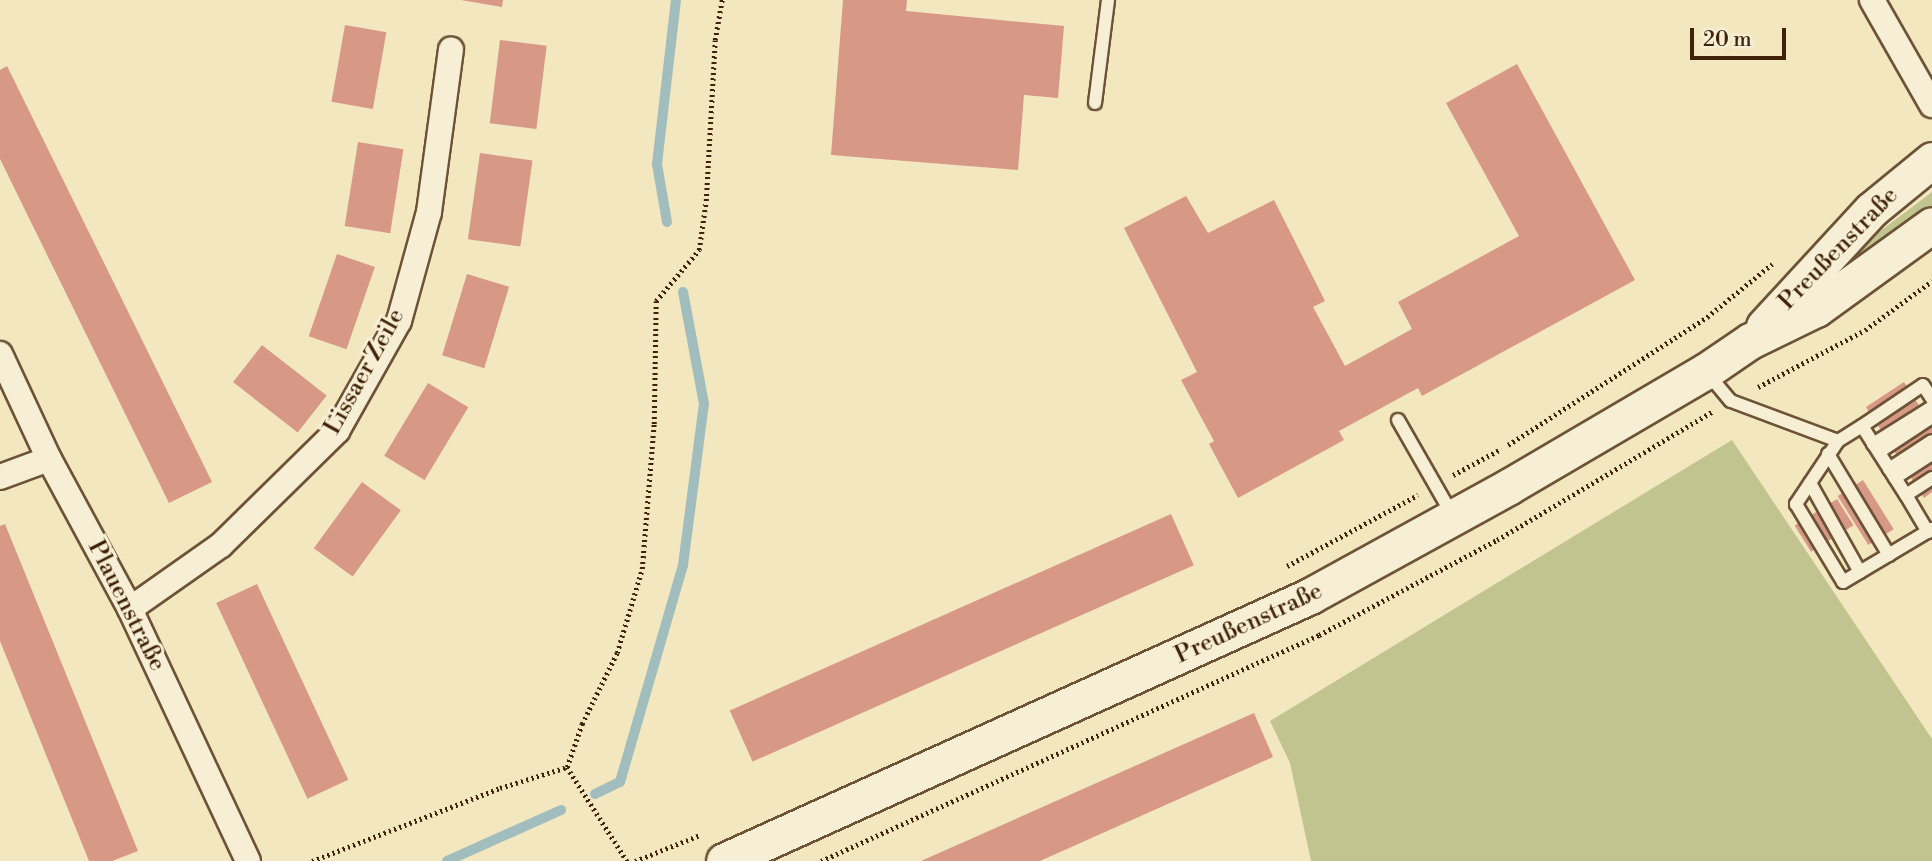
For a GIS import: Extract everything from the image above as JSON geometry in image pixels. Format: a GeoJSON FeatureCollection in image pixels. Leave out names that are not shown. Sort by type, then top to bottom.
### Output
{"type":"FeatureCollection","features":[{"type":"Feature","properties":{"kind":"main road","name":"Preußenstraße"},"geometry":{"type":"LineString","coordinates":[[1750,341],[1871,210],[1932,160]]}},
{"type":"Feature","properties":{"kind":"main road","name":"Preußenstraße"},"geometry":{"type":"LineString","coordinates":[[717,846],[1310,596],[1706,372],[1750,341],[1815,309],[1932,225]]}},
{"type":"Feature","properties":{"kind":"street"},"geometry":{"type":"LineString","coordinates":[[1872,0],[1932,105]]}},
{"type":"Feature","properties":{"kind":"street","name":"Lissaer Zeile"},"geometry":{"type":"LineString","coordinates":[[130,609],[221,545],[337,431],[399,321],[429,212],[451,49]]}},
{"type":"Feature","properties":{"kind":"street","name":"Plauenstraße"},"geometry":{"type":"LineString","coordinates":[[0,354],[49,459],[130,609],[248,861]]}},
{"type":"Feature","properties":{"kind":"street"},"geometry":{"type":"LineString","coordinates":[[0,477],[49,459]]}},
{"type":"Feature","properties":{"kind":"lane"},"geometry":{"type":"LineString","coordinates":[[1095,103],[1108,0]]}},
{"type":"Feature","properties":{"kind":"lane"},"geometry":{"type":"LineString","coordinates":[[1706,372],[1731,401],[1838,441]]}},
{"type":"Feature","properties":{"kind":"lane"},"geometry":{"type":"LineString","coordinates":[[1862,426],[1930,530],[1843,582],[1796,504],[1838,441],[1923,385],[1932,399]]}},
{"type":"Feature","properties":{"kind":"lane"},"geometry":{"type":"LineString","coordinates":[[1876,448],[1932,407]]}},
{"type":"Feature","properties":{"kind":"lane"},"geometry":{"type":"LineString","coordinates":[[1876,448],[1932,417]]}},
{"type":"Feature","properties":{"kind":"lane"},"geometry":{"type":"LineString","coordinates":[[1398,420],[1453,517]]}},
{"type":"Feature","properties":{"kind":"lane"},"geometry":{"type":"LineString","coordinates":[[1892,473],[1932,441]]}},
{"type":"Feature","properties":{"kind":"lane"},"geometry":{"type":"LineString","coordinates":[[1828,454],[1889,555]]}},
{"type":"Feature","properties":{"kind":"lane"},"geometry":{"type":"LineString","coordinates":[[1892,473],[1932,454]]}},
{"type":"Feature","properties":{"kind":"lane"},"geometry":{"type":"LineString","coordinates":[[1906,495],[1932,478]]}},
{"type":"Feature","properties":{"kind":"lane"},"geometry":{"type":"LineString","coordinates":[[1810,484],[1860,572]]}},
{"type":"Feature","properties":{"kind":"path"},"geometry":{"type":"LineString","coordinates":[[567,767],[582,724],[617,653],[642,569],[654,424],[656,301],[699,250],[706,201],[715,40],[722,0]]}},
{"type":"Feature","properties":{"kind":"path"},"geometry":{"type":"LineString","coordinates":[[1285,568],[1505,447],[1707,317],[1774,262]]}},
{"type":"Feature","properties":{"kind":"path"},"geometry":{"type":"LineString","coordinates":[[312,861],[500,788],[567,767]]}},
{"type":"Feature","properties":{"kind":"path"},"geometry":{"type":"LineString","coordinates":[[567,767],[627,861]]}},
{"type":"Feature","properties":{"kind":"path"},"geometry":{"type":"LineString","coordinates":[[635,861],[717,846]]}},
{"type":"Feature","properties":{"kind":"green space"},"geometry":{"type":"Polygon","coordinates":[[[1932,192],[1932,210],[1855,263],[1853,260],[1879,232],[1932,192]]]}},
{"type":"Feature","properties":{"kind":"green space"},"geometry":{"type":"Polygon","coordinates":[[[1732,440],[1932,739],[1932,861],[1311,861],[1290,763],[1270,721],[1732,440]]]}},
{"type":"Feature","properties":{"kind":"building"},"geometry":{"type":"Polygon","coordinates":[[[461,0],[503,0],[502,7],[461,0]]]}},
{"type":"Feature","properties":{"kind":"building"},"geometry":{"type":"Polygon","coordinates":[[[843,0],[907,0],[906,11],[1064,26],[1058,98],[1024,95],[1018,170],[831,155],[843,0]]]}},
{"type":"Feature","properties":{"kind":"building"},"geometry":{"type":"Polygon","coordinates":[[[345,25],[386,32],[373,109],[331,102],[345,25]]]}},
{"type":"Feature","properties":{"kind":"building"},"geometry":{"type":"Polygon","coordinates":[[[500,40],[547,46],[536,129],[490,123],[500,40]]]}},
{"type":"Feature","properties":{"kind":"building"},"geometry":{"type":"Polygon","coordinates":[[[1517,64],[1635,280],[1422,396],[1418,388],[1339,431],[1344,440],[1238,498],[1209,444],[1214,441],[1181,380],[1197,372],[1124,228],[1186,196],[1208,233],[1274,200],[1325,301],[1313,307],[1345,366],[1412,329],[1398,302],[1519,236],[1446,103],[1517,64]]]}},
{"type":"Feature","properties":{"kind":"building"},"geometry":{"type":"Polygon","coordinates":[[[7,66],[212,482],[169,503],[0,159],[0,70],[7,66]]]}},
{"type":"Feature","properties":{"kind":"building"},"geometry":{"type":"Polygon","coordinates":[[[358,142],[403,149],[390,233],[345,226],[358,142]]]}},
{"type":"Feature","properties":{"kind":"building"},"geometry":{"type":"Polygon","coordinates":[[[480,153],[532,160],[520,247],[468,239],[480,153]]]}},
{"type":"Feature","properties":{"kind":"building"},"geometry":{"type":"Polygon","coordinates":[[[337,254],[375,267],[346,349],[309,336],[337,254]]]}},
{"type":"Feature","properties":{"kind":"building"},"geometry":{"type":"Polygon","coordinates":[[[467,274],[509,287],[484,368],[442,355],[467,274]]]}},
{"type":"Feature","properties":{"kind":"building"},"geometry":{"type":"Polygon","coordinates":[[[262,345],[327,395],[298,433],[233,382],[262,345]]]}},
{"type":"Feature","properties":{"kind":"building"},"geometry":{"type":"Polygon","coordinates":[[[1904,382],[1922,410],[1932,404],[1932,492],[1924,498],[1866,407],[1904,382]]]}},
{"type":"Feature","properties":{"kind":"building"},"geometry":{"type":"Polygon","coordinates":[[[428,383],[468,407],[425,480],[384,456],[428,383]]]}},
{"type":"Feature","properties":{"kind":"building"},"geometry":{"type":"Polygon","coordinates":[[[1863,480],[1894,529],[1868,545],[1838,496],[1863,480]]]}},
{"type":"Feature","properties":{"kind":"building"},"geometry":{"type":"Polygon","coordinates":[[[362,482],[401,510],[353,577],[314,548],[362,482]]]}},
{"type":"Feature","properties":{"kind":"building"},"geometry":{"type":"Polygon","coordinates":[[[1837,499],[1853,525],[1811,552],[1795,525],[1837,499]]]}},
{"type":"Feature","properties":{"kind":"building"},"geometry":{"type":"Polygon","coordinates":[[[1171,514],[1194,565],[753,762],[730,710],[1171,514]]]}},
{"type":"Feature","properties":{"kind":"building"},"geometry":{"type":"Polygon","coordinates":[[[5,524],[138,851],[112,861],[89,861],[0,641],[0,526],[5,524]]]}},
{"type":"Feature","properties":{"kind":"building"},"geometry":{"type":"Polygon","coordinates":[[[257,584],[348,780],[308,799],[216,603],[257,584]]]}},
{"type":"Feature","properties":{"kind":"building"},"geometry":{"type":"Polygon","coordinates":[[[1254,713],[1273,757],[1040,861],[921,861],[1254,713]]]}},
{"type":"Feature","properties":{"kind":"waterway"},"geometry":{"type":"LineString","coordinates":[[667,222],[657,164],[676,0]]}},
{"type":"Feature","properties":{"kind":"waterway"},"geometry":{"type":"LineString","coordinates":[[595,794],[620,782],[683,565],[704,404],[683,292]]}},
{"type":"Feature","properties":{"kind":"waterway"},"geometry":{"type":"LineString","coordinates":[[447,861],[561,810]]}}]}
